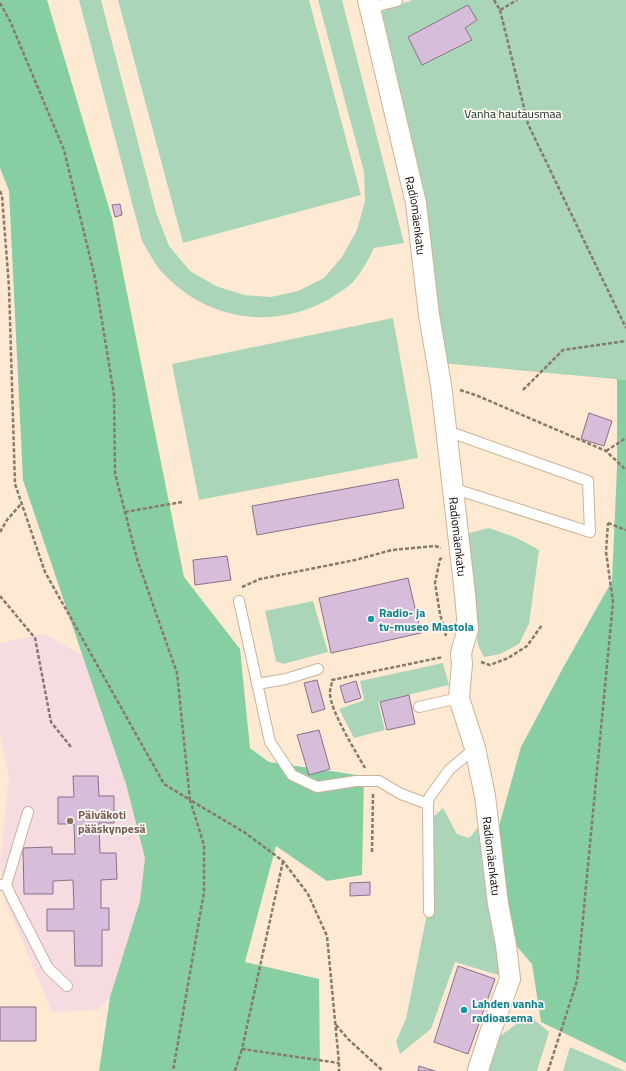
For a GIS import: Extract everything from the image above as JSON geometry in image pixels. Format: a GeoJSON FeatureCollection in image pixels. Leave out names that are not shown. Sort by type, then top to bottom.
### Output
{"type":"FeatureCollection","features":[{"type":"Feature","properties":{"kind":"street","name":"Radiomäenkatu"},"geometry":{"type":"LineString","coordinates":[[369,4],[416,203],[429,315],[441,385],[446,431],[452,488],[453,547],[465,594],[468,629],[461,654],[462,664],[460,698],[475,748],[485,796],[498,904],[506,945],[510,979],[478,1070]]}},
{"type":"Feature","properties":{"kind":"lane"},"geometry":{"type":"LineString","coordinates":[[369,4],[397,1]]}},
{"type":"Feature","properties":{"kind":"lane"},"geometry":{"type":"LineString","coordinates":[[446,431],[588,481],[590,532],[452,488]]}},
{"type":"Feature","properties":{"kind":"lane"},"geometry":{"type":"LineString","coordinates":[[239,601],[270,742],[292,774],[317,787],[356,781],[379,781],[402,794],[428,804]]}},
{"type":"Feature","properties":{"kind":"lane"},"geometry":{"type":"LineString","coordinates":[[257,684],[286,679],[318,669]]}},
{"type":"Feature","properties":{"kind":"lane"},"geometry":{"type":"LineString","coordinates":[[419,707],[460,698]]}},
{"type":"Feature","properties":{"kind":"lane"},"geometry":{"type":"LineString","coordinates":[[429,912],[429,798],[449,770],[475,748]]}},
{"type":"Feature","properties":{"kind":"lane"},"geometry":{"type":"LineString","coordinates":[[28,812],[3,885],[11,896],[48,968],[67,986]]}},
{"type":"Feature","properties":{"kind":"path"},"geometry":{"type":"LineString","coordinates":[[494,0],[500,10],[528,124],[626,328]]}},
{"type":"Feature","properties":{"kind":"path"},"geometry":{"type":"LineString","coordinates":[[500,10],[517,0]]}},
{"type":"Feature","properties":{"kind":"path"},"geometry":{"type":"LineString","coordinates":[[0,3],[19,43],[64,150],[95,278],[114,395],[115,473],[137,558],[177,673],[190,800],[204,845],[204,892],[173,1071]]}},
{"type":"Feature","properties":{"kind":"path"},"geometry":{"type":"LineString","coordinates":[[0,191],[2,196],[9,287],[15,484],[45,572],[164,784],[244,832],[283,861],[308,894],[327,936],[339,1071]]}},
{"type":"Feature","properties":{"kind":"path"},"geometry":{"type":"LineString","coordinates":[[523,390],[563,350],[626,341]]}},
{"type":"Feature","properties":{"kind":"path"},"geometry":{"type":"LineString","coordinates":[[441,385],[478,396],[606,451],[626,470]]}},
{"type":"Feature","properties":{"kind":"path"},"geometry":{"type":"LineString","coordinates":[[606,451],[626,438]]}},
{"type":"Feature","properties":{"kind":"path"},"geometry":{"type":"LineString","coordinates":[[125,512],[182,502]]}},
{"type":"Feature","properties":{"kind":"path"},"geometry":{"type":"LineString","coordinates":[[0,532],[7,520],[22,504]]}},
{"type":"Feature","properties":{"kind":"path"},"geometry":{"type":"LineString","coordinates":[[590,518],[626,530]]}},
{"type":"Feature","properties":{"kind":"path"},"geometry":{"type":"LineString","coordinates":[[548,1071],[577,981],[612,602],[606,552],[608,524]]}},
{"type":"Feature","properties":{"kind":"path"},"geometry":{"type":"LineString","coordinates":[[239,601],[242,587],[260,579],[354,560],[392,550],[435,546],[453,547]]}},
{"type":"Feature","properties":{"kind":"path"},"geometry":{"type":"LineString","coordinates":[[453,547],[440,559],[435,583],[440,614],[450,648],[461,654],[490,665],[508,658],[527,646],[542,625]]}},
{"type":"Feature","properties":{"kind":"path"},"geometry":{"type":"LineString","coordinates":[[0,596],[35,638],[51,722],[71,747]]}},
{"type":"Feature","properties":{"kind":"path"},"geometry":{"type":"LineString","coordinates":[[372,852],[373,781],[349,740],[336,713],[330,693],[332,680],[461,654]]}},
{"type":"Feature","properties":{"kind":"path"},"geometry":{"type":"LineString","coordinates":[[236,1071],[283,861]]}},
{"type":"Feature","properties":{"kind":"path"},"geometry":{"type":"LineString","coordinates":[[336,1025],[349,1040],[383,1071]]}},
{"type":"Feature","properties":{"kind":"path"},"geometry":{"type":"LineString","coordinates":[[242,1049],[339,1063]]}},
{"type":"Feature","properties":{"kind":"shaded area","name":"Päiväkoti pääskynpesä"},"geometry":{"type":"Polygon","coordinates":[[[44,634],[83,655],[126,784],[145,858],[140,901],[110,997],[98,1010],[52,1012],[6,902],[0,862],[9,777],[0,736],[0,643],[44,634]]]}},
{"type":"Feature","properties":{"kind":"green space"},"geometry":{"type":"Polygon","coordinates":[[[0,0],[47,0],[112,218],[184,577],[240,649],[250,748],[269,762],[364,776],[362,875],[327,881],[276,846],[245,962],[319,979],[320,1071],[99,1071],[110,997],[140,901],[145,858],[126,784],[23,480],[9,191],[0,168],[0,0]]]}},
{"type":"Feature","properties":{"kind":"green space"},"geometry":{"type":"Polygon","coordinates":[[[79,0],[101,0],[156,212],[169,246],[190,271],[216,286],[244,295],[271,297],[298,291],[324,278],[342,257],[357,230],[365,201],[364,172],[318,0],[342,0],[404,243],[374,248],[362,270],[351,284],[331,298],[298,312],[280,316],[263,317],[228,313],[211,307],[186,293],[160,270],[142,241],[79,0]]]}},
{"type":"Feature","properties":{"kind":"green space"},"geometry":{"type":"Polygon","coordinates":[[[118,0],[309,0],[361,195],[183,243],[118,0]]]}},
{"type":"Feature","properties":{"kind":"green space","name":"Vanha hautausmaa"},"geometry":{"type":"Polygon","coordinates":[[[412,0],[626,0],[626,380],[441,363],[378,13],[412,0]]]}},
{"type":"Feature","properties":{"kind":"green space"},"geometry":{"type":"Polygon","coordinates":[[[393,318],[418,458],[199,500],[172,364],[393,318]]]}},
{"type":"Feature","properties":{"kind":"green space"},"geometry":{"type":"Polygon","coordinates":[[[617,379],[626,380],[626,1063],[541,1022],[532,964],[499,926],[499,826],[521,747],[564,666],[612,581],[617,468],[617,379]]]}},
{"type":"Feature","properties":{"kind":"green space"},"geometry":{"type":"Polygon","coordinates":[[[489,528],[517,538],[539,550],[529,624],[519,644],[500,654],[484,657],[478,645],[465,539],[466,534],[489,528]]]}},
{"type":"Feature","properties":{"kind":"green space"},"geometry":{"type":"Polygon","coordinates":[[[313,601],[328,652],[283,664],[276,661],[265,611],[313,601]]]}},
{"type":"Feature","properties":{"kind":"green space"},"geometry":{"type":"Polygon","coordinates":[[[443,663],[449,685],[378,702],[385,730],[354,738],[339,709],[364,700],[360,681],[443,663]]]}},
{"type":"Feature","properties":{"kind":"green space"},"geometry":{"type":"Polygon","coordinates":[[[443,808],[457,834],[469,838],[483,822],[500,937],[498,975],[455,962],[431,1029],[400,1054],[396,1041],[406,1019],[426,918],[434,915],[433,817],[443,808]]]}},
{"type":"Feature","properties":{"kind":"green space"},"geometry":{"type":"Polygon","coordinates":[[[529,1015],[549,1032],[537,1071],[487,1071],[496,1039],[529,1015]]]}},
{"type":"Feature","properties":{"kind":"green space"},"geometry":{"type":"Polygon","coordinates":[[[570,1047],[625,1071],[563,1071],[570,1047]]]}},
{"type":"Feature","properties":{"kind":"building"},"geometry":{"type":"Polygon","coordinates":[[[468,5],[477,20],[465,28],[472,40],[422,65],[408,37],[468,5]]]}},
{"type":"Feature","properties":{"kind":"building"},"geometry":{"type":"Polygon","coordinates":[[[120,204],[122,215],[115,217],[112,205],[120,204]]]}},
{"type":"Feature","properties":{"kind":"building"},"geometry":{"type":"Polygon","coordinates":[[[589,413],[612,421],[604,446],[581,439],[589,413]]]}},
{"type":"Feature","properties":{"kind":"building"},"geometry":{"type":"Polygon","coordinates":[[[398,479],[404,508],[257,535],[252,506],[398,479]]]}},
{"type":"Feature","properties":{"kind":"building"},"geometry":{"type":"Polygon","coordinates":[[[227,556],[231,580],[195,585],[193,560],[227,556]]]}},
{"type":"Feature","properties":{"kind":"building","name":"Radio- ja tv-museo Mastola"},"geometry":{"type":"Polygon","coordinates":[[[408,578],[421,633],[331,653],[319,598],[408,578]]]}},
{"type":"Feature","properties":{"kind":"building"},"geometry":{"type":"Polygon","coordinates":[[[317,680],[325,709],[312,713],[304,683],[317,680]]]}},
{"type":"Feature","properties":{"kind":"building"},"geometry":{"type":"Polygon","coordinates":[[[356,681],[361,698],[345,703],[340,686],[356,681]]]}},
{"type":"Feature","properties":{"kind":"building"},"geometry":{"type":"Polygon","coordinates":[[[409,695],[415,724],[387,730],[380,702],[409,695]]]}},
{"type":"Feature","properties":{"kind":"building"},"geometry":{"type":"Polygon","coordinates":[[[319,730],[330,769],[309,775],[297,735],[319,730]]]}},
{"type":"Feature","properties":{"kind":"building"},"geometry":{"type":"Polygon","coordinates":[[[73,776],[98,776],[99,796],[114,796],[114,823],[99,823],[100,853],[116,853],[117,879],[101,880],[101,908],[109,908],[109,930],[102,930],[102,966],[75,966],[74,931],[47,931],[47,909],[74,909],[73,880],[53,881],[53,894],[24,894],[23,848],[52,847],[52,854],[75,854],[74,824],[58,824],[58,797],[74,797],[73,776]]]}},
{"type":"Feature","properties":{"kind":"building"},"geometry":{"type":"Polygon","coordinates":[[[370,882],[370,895],[350,896],[350,883],[370,882]]]}},
{"type":"Feature","properties":{"kind":"building","name":"Lahden vanha radioasema"},"geometry":{"type":"Polygon","coordinates":[[[458,966],[495,979],[468,1054],[434,1042],[458,966]]]}},
{"type":"Feature","properties":{"kind":"building"},"geometry":{"type":"Polygon","coordinates":[[[0,1007],[36,1007],[36,1041],[0,1041],[0,1007]]]}},
{"type":"Feature","properties":{"kind":"building"},"geometry":{"type":"Polygon","coordinates":[[[419,1066],[435,1071],[418,1071],[419,1066]]]}},
{"type":"Feature","properties":{"kind":"place","name":"Radio- ja tv-museo Mastola"},"geometry":{"type":"Point","coordinates":[371,619]}},
{"type":"Feature","properties":{"kind":"place","name":"Päiväkoti pääskynpesä"},"geometry":{"type":"Point","coordinates":[70,821]}},
{"type":"Feature","properties":{"kind":"place","name":"Lahden vanha radioasema"},"geometry":{"type":"Point","coordinates":[464,1010]}}]}
